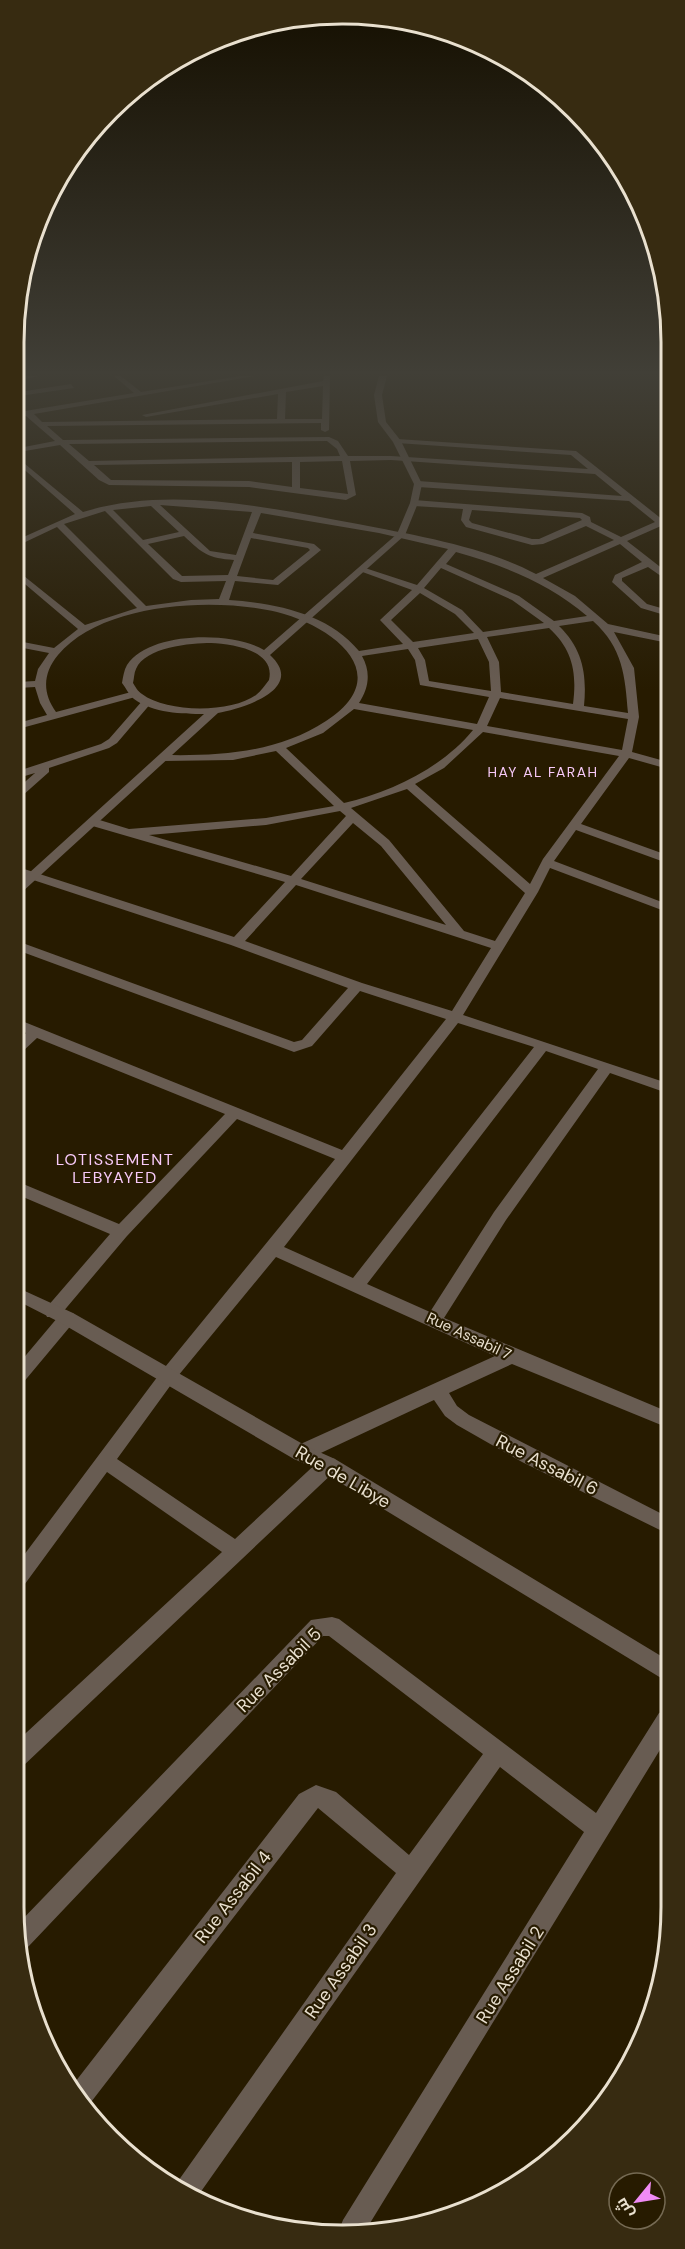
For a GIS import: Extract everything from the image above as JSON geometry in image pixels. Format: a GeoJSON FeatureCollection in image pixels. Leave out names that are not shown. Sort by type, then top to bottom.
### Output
{"type":"FeatureCollection","features":[{"type":"Feature","properties":{"kind":"street"},"geometry":{"type":"LineString","coordinates":[[42,481],[80,514]]}},
{"type":"Feature","properties":{"kind":"street"},"geometry":{"type":"LineString","coordinates":[[108,481],[207,482],[351,497],[349,481]]}},
{"type":"Feature","properties":{"kind":"street"},"geometry":{"type":"LineString","coordinates":[[296,481],[296,490]]}},
{"type":"Feature","properties":{"kind":"street"},"geometry":{"type":"LineString","coordinates":[[607,481],[661,522]]}},
{"type":"Feature","properties":{"kind":"street"},"geometry":{"type":"LineString","coordinates":[[202,506],[207,482]]}},
{"type":"Feature","properties":{"kind":"street"},"geometry":{"type":"LineString","coordinates":[[264,655],[401,535],[414,503],[418,483],[630,499]]}},
{"type":"Feature","properties":{"kind":"street"},"geometry":{"type":"LineString","coordinates":[[414,503],[582,516],[587,518],[586,522]]}},
{"type":"Feature","properties":{"kind":"street"},"geometry":{"type":"LineString","coordinates":[[154,504],[212,555],[240,558]]}},
{"type":"Feature","properties":{"kind":"street"},"geometry":{"type":"LineString","coordinates":[[24,539],[80,514],[106,508],[154,504],[257,511],[401,535],[455,547],[488,557],[536,578],[596,618],[617,639],[630,666],[635,686],[632,741],[626,754],[547,862],[532,892],[455,1017],[343,1156],[273,1249],[167,1377],[24,1570]]}},
{"type":"Feature","properties":{"kind":"street"},"geometry":{"type":"LineString","coordinates":[[468,507],[465,520],[469,525],[532,542],[540,542],[586,522]]}},
{"type":"Feature","properties":{"kind":"street"},"geometry":{"type":"LineString","coordinates":[[106,508],[178,578],[232,578],[275,583],[316,550],[311,546],[248,535]]}},
{"type":"Feature","properties":{"kind":"street"},"geometry":{"type":"LineString","coordinates":[[223,602],[257,511]]}},
{"type":"Feature","properties":{"kind":"street"},"geometry":{"type":"LineString","coordinates":[[586,522],[620,540],[661,573]]}},
{"type":"Feature","properties":{"kind":"street"},"geometry":{"type":"LineString","coordinates":[[59,524],[144,609]]}},
{"type":"Feature","properties":{"kind":"street"},"geometry":{"type":"LineString","coordinates":[[536,578],[620,540],[661,526]]}},
{"type":"Feature","properties":{"kind":"street"},"geometry":{"type":"LineString","coordinates":[[24,533],[28,537]]}},
{"type":"Feature","properties":{"kind":"street"},"geometry":{"type":"LineString","coordinates":[[141,543],[187,533]]}},
{"type":"Feature","properties":{"kind":"street"},"geometry":{"type":"LineString","coordinates":[[455,547],[418,590],[385,620],[411,646],[420,660],[422,680],[425,684],[634,717]]}},
{"type":"Feature","properties":{"kind":"street"},"geometry":{"type":"LineString","coordinates":[[648,563],[616,580],[644,606],[661,611]]}},
{"type":"Feature","properties":{"kind":"street"},"geometry":{"type":"LineString","coordinates":[[438,564],[501,589],[530,606],[553,624],[572,650],[579,669],[581,689],[578,709]]}},
{"type":"Feature","properties":{"kind":"street"},"geometry":{"type":"LineString","coordinates":[[131,832],[284,820],[342,807],[407,783],[451,757],[481,727],[496,694],[496,670],[481,635],[456,612],[418,590],[362,570]]}},
{"type":"Feature","properties":{"kind":"street"},"geometry":{"type":"LineString","coordinates":[[24,580],[85,630]]}},
{"type":"Feature","properties":{"kind":"street"},"geometry":{"type":"LineString","coordinates":[[53,716],[42,700],[39,684],[44,667],[55,651],[85,630],[113,618],[144,609],[178,604],[223,602],[272,608],[305,618],[339,636],[356,654],[363,675],[360,690],[352,705],[316,733],[278,747],[222,758],[164,758]]}},
{"type":"Feature","properties":{"kind":"street"},"geometry":{"type":"LineString","coordinates":[[356,654],[596,618]]}},
{"type":"Feature","properties":{"kind":"street"},"geometry":{"type":"LineString","coordinates":[[605,627],[661,639]]}},
{"type":"Feature","properties":{"kind":"street"},"geometry":{"type":"LineString","coordinates":[[193,641],[218,641],[241,645],[264,655],[271,661],[276,672],[275,679],[268,689],[249,702],[214,711],[174,710],[147,702],[129,687],[127,678],[131,666],[144,655],[162,647],[193,641]]}},
{"type":"Feature","properties":{"kind":"street"},"geometry":{"type":"LineString","coordinates":[[24,645],[55,651]]}},
{"type":"Feature","properties":{"kind":"street"},"geometry":{"type":"LineString","coordinates":[[24,685],[39,684]]}},
{"type":"Feature","properties":{"kind":"street"},"geometry":{"type":"LineString","coordinates":[[24,724],[135,694]]}},
{"type":"Feature","properties":{"kind":"street"},"geometry":{"type":"LineString","coordinates":[[24,773],[50,766],[113,741],[147,702]]}},
{"type":"Feature","properties":{"kind":"street"},"geometry":{"type":"LineString","coordinates":[[352,705],[626,754],[661,764]]}},
{"type":"Feature","properties":{"kind":"street"},"geometry":{"type":"LineString","coordinates":[[24,885],[214,711]]}},
{"type":"Feature","properties":{"kind":"street"},"geometry":{"type":"LineString","coordinates":[[278,747],[396,854],[460,934]]}},
{"type":"Feature","properties":{"kind":"street"},"geometry":{"type":"LineString","coordinates":[[24,789],[50,766]]}},
{"type":"Feature","properties":{"kind":"street"},"geometry":{"type":"LineString","coordinates":[[407,783],[532,892]]}},
{"type":"Feature","properties":{"kind":"street"},"geometry":{"type":"LineString","coordinates":[[236,942],[354,815]]}},
{"type":"Feature","properties":{"kind":"street"},"geometry":{"type":"LineString","coordinates":[[93,822],[292,880],[498,946]]}},
{"type":"Feature","properties":{"kind":"street"},"geometry":{"type":"LineString","coordinates":[[573,825],[661,856]]}},
{"type":"Feature","properties":{"kind":"street"},"geometry":{"type":"LineString","coordinates":[[547,862],[661,906]]}},
{"type":"Feature","properties":{"kind":"street"},"geometry":{"type":"LineString","coordinates":[[24,873],[661,1086]]}},
{"type":"Feature","properties":{"kind":"street"},"geometry":{"type":"LineString","coordinates":[[24,948],[294,1047],[307,1043],[357,986]]}},
{"type":"Feature","properties":{"kind":"street"},"geometry":{"type":"LineString","coordinates":[[24,1027],[343,1156]]}},
{"type":"Feature","properties":{"kind":"street"},"geometry":{"type":"LineString","coordinates":[[24,1042],[36,1031]]}},
{"type":"Feature","properties":{"kind":"street"},"geometry":{"type":"LineString","coordinates":[[356,1286],[543,1045]]}},
{"type":"Feature","properties":{"kind":"street"},"geometry":{"type":"LineString","coordinates":[[434,1320],[500,1216],[607,1067]]}},
{"type":"Feature","properties":{"kind":"street"},"geometry":{"type":"LineString","coordinates":[[24,1367],[120,1233],[235,1112]]}},
{"type":"Feature","properties":{"kind":"street"},"geometry":{"type":"LineString","coordinates":[[24,1191],[120,1233]]}},
{"type":"Feature","properties":{"kind":"street","name":"Rue Assabil 7"},"geometry":{"type":"LineString","coordinates":[[273,1249],[512,1356],[661,1417]]}},
{"type":"Feature","properties":{"kind":"street","name":"Rue de Libye"},"geometry":{"type":"LineString","coordinates":[[24,1297],[60,1315],[301,1453],[328,1465],[661,1668]]}},
{"type":"Feature","properties":{"kind":"street"},"geometry":{"type":"LineString","coordinates":[[301,1453],[439,1392],[512,1356]]}},
{"type":"Feature","properties":{"kind":"street","name":"Rue Assabil 6"},"geometry":{"type":"LineString","coordinates":[[439,1392],[451,1411],[463,1420],[661,1522]]}},
{"type":"Feature","properties":{"kind":"street"},"geometry":{"type":"LineString","coordinates":[[104,1460],[237,1551]]}},
{"type":"Feature","properties":{"kind":"street"},"geometry":{"type":"LineString","coordinates":[[24,1750],[328,1465]]}},
{"type":"Feature","properties":{"kind":"street","name":"Rue Assabil 5"},"geometry":{"type":"LineString","coordinates":[[26,1933],[318,1627],[332,1626],[600,1830]]}},
{"type":"Feature","properties":{"kind":"street","name":"Rue Assabil 2"},"geometry":{"type":"LineString","coordinates":[[355,2224],[661,1728]]}},
{"type":"Feature","properties":{"kind":"street","name":"Rue Assabil 3"},"geometry":{"type":"LineString","coordinates":[[190,2186],[411,1870],[498,1751]]}},
{"type":"Feature","properties":{"kind":"street","name":"Rue Assabil 4"},"geometry":{"type":"LineString","coordinates":[[84,2091],[307,1802],[316,1796],[328,1800],[411,1870]]}},
{"type":"Feature","properties":{"kind":"district","name":"HAY AL FARAH"},"geometry":{"type":"Point","coordinates":[543,772]}},
{"type":"Feature","properties":{"kind":"district","name":"LOTISSEMENT LEBYAYED"},"geometry":{"type":"Point","coordinates":[115,1168]}}]}
